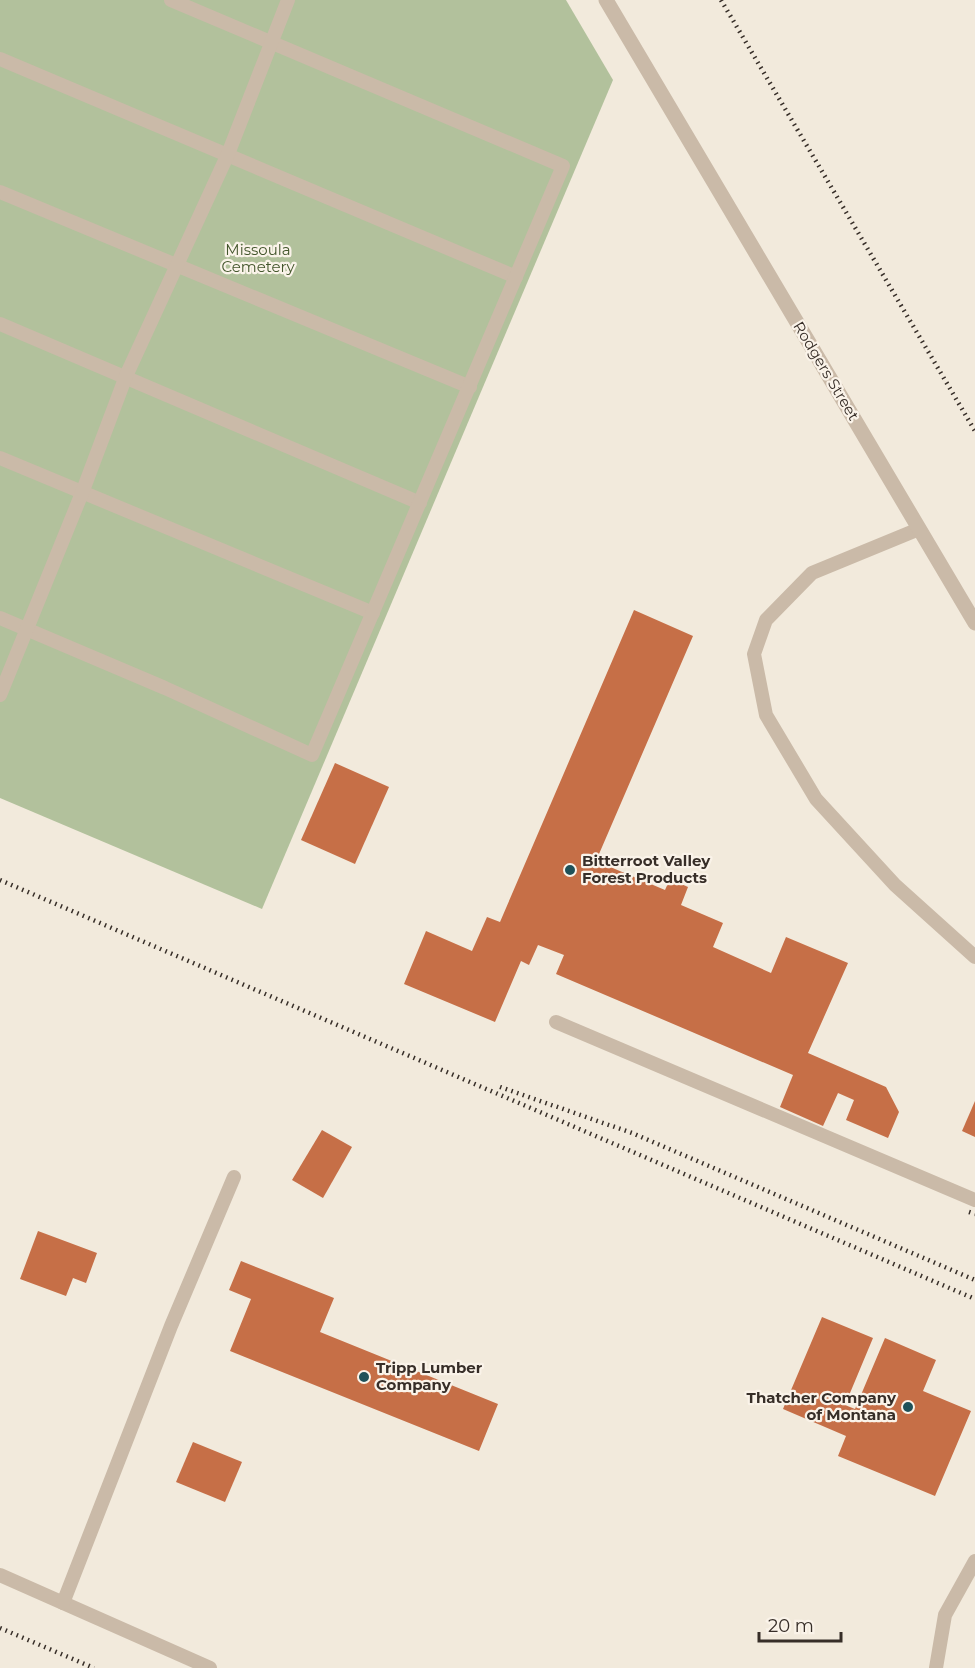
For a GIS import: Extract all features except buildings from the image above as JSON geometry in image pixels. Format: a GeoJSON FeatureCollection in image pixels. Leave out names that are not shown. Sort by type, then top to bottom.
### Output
{"type":"FeatureCollection","features":[{"type":"Feature","properties":{"kind":"street","name":"Rodgers Street"},"geometry":{"type":"LineString","coordinates":[[606,0],[975,623]]}},
{"type":"Feature","properties":{"kind":"lane"},"geometry":{"type":"LineString","coordinates":[[0,618],[165,688],[312,755],[563,166],[171,0]]}},
{"type":"Feature","properties":{"kind":"lane"},"geometry":{"type":"LineString","coordinates":[[0,695],[126,376],[228,154],[288,0]]}},
{"type":"Feature","properties":{"kind":"lane"},"geometry":{"type":"LineString","coordinates":[[0,59],[516,277]]}},
{"type":"Feature","properties":{"kind":"lane"},"geometry":{"type":"LineString","coordinates":[[0,192],[176,267],[470,387]]}},
{"type":"Feature","properties":{"kind":"lane"},"geometry":{"type":"LineString","coordinates":[[0,324],[420,503]]}},
{"type":"Feature","properties":{"kind":"lane"},"geometry":{"type":"LineString","coordinates":[[0,458],[373,613]]}},
{"type":"Feature","properties":{"kind":"lane"},"geometry":{"type":"LineString","coordinates":[[919,529],[812,573],[766,620],[754,654],[766,715],[816,800],[895,885],[975,957]]}},
{"type":"Feature","properties":{"kind":"lane"},"geometry":{"type":"LineString","coordinates":[[556,1022],[975,1200]]}},
{"type":"Feature","properties":{"kind":"lane"},"geometry":{"type":"LineString","coordinates":[[63,1603],[171,1326],[234,1177]]}},
{"type":"Feature","properties":{"kind":"lane"},"geometry":{"type":"LineString","coordinates":[[936,1668],[945,1615],[975,1561]]}},
{"type":"Feature","properties":{"kind":"lane"},"geometry":{"type":"LineString","coordinates":[[0,1575],[210,1668]]}},
{"type":"Feature","properties":{"kind":"green space","name":"Missoula Cemetery"},"geometry":{"type":"Polygon","coordinates":[[[0,0],[566,0],[613,80],[262,909],[0,798],[0,0]]]}},
{"type":"Feature","properties":{"kind":"railway"},"geometry":{"type":"LineString","coordinates":[[721,0],[975,431]]}},
{"type":"Feature","properties":{"kind":"railway"},"geometry":{"type":"LineString","coordinates":[[0,880],[975,1299]]}},
{"type":"Feature","properties":{"kind":"railway"},"geometry":{"type":"LineString","coordinates":[[500,1087],[632,1133],[975,1280]]}},
{"type":"Feature","properties":{"kind":"railway"},"geometry":{"type":"LineString","coordinates":[[969,1212],[975,1214]]}},
{"type":"Feature","properties":{"kind":"railway"},"geometry":{"type":"LineString","coordinates":[[0,1628],[94,1668]]}},
{"type":"Feature","properties":{"kind":"place","name":"Bitterroot Valley Forest Products"},"geometry":{"type":"Point","coordinates":[570,870]}},
{"type":"Feature","properties":{"kind":"place","name":"Tripp Lumber Company"},"geometry":{"type":"Point","coordinates":[364,1377]}},
{"type":"Feature","properties":{"kind":"place","name":"Thatcher Company of Montana"},"geometry":{"type":"Point","coordinates":[908,1407]}}]}
